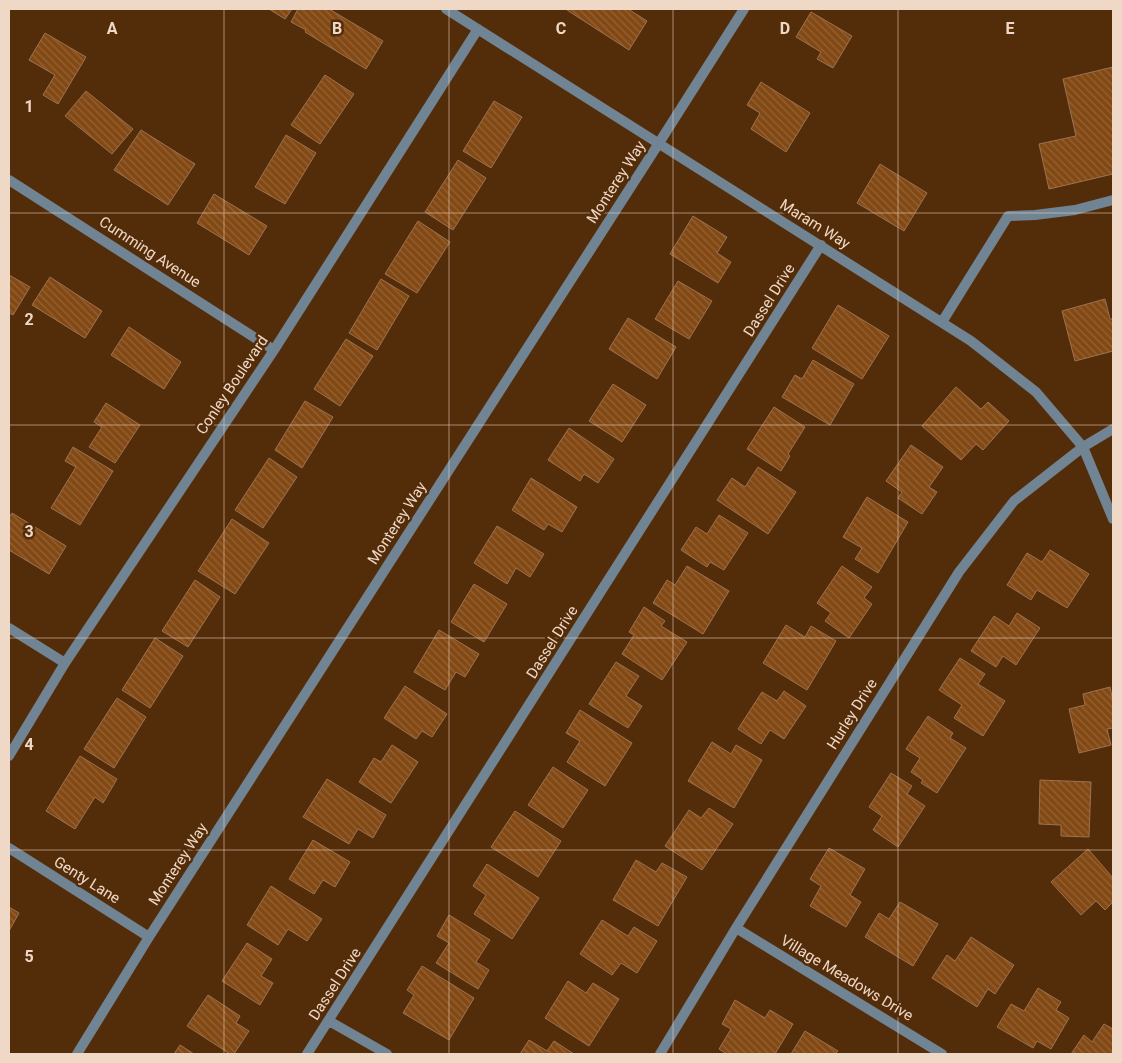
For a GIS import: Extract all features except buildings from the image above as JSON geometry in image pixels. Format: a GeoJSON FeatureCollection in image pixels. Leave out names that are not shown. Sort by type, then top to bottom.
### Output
{"type":"FeatureCollection","features":[{"type":"Feature","properties":{"kind":"street","name":"Maram Way"},"geometry":{"type":"LineString","coordinates":[[446,9],[971,341],[1036,392],[1083,447],[1113,519]]}},
{"type":"Feature","properties":{"kind":"street","name":"Monterey Way"},"geometry":{"type":"LineString","coordinates":[[77,1054],[149,937],[744,9]]}},
{"type":"Feature","properties":{"kind":"street","name":"Conley Boulevard"},"geometry":{"type":"LineString","coordinates":[[9,756],[65,663],[274,350],[478,29]]}},
{"type":"Feature","properties":{"kind":"street","name":"Cumming Avenue"},"geometry":{"type":"LineString","coordinates":[[9,180],[274,350]]}},
{"type":"Feature","properties":{"kind":"street"},"geometry":{"type":"LineString","coordinates":[[942,322],[1008,216],[1075,210],[1113,200]]}},
{"type":"Feature","properties":{"kind":"street","name":"Dassel Drive"},"geometry":{"type":"LineString","coordinates":[[307,1054],[821,245]]}},
{"type":"Feature","properties":{"kind":"street","name":"Hurley Drive"},"geometry":{"type":"LineString","coordinates":[[660,1054],[736,928],[959,572],[1014,501],[1083,447],[1113,429]]}},
{"type":"Feature","properties":{"kind":"street"},"geometry":{"type":"LineString","coordinates":[[9,628],[65,663]]}},
{"type":"Feature","properties":{"kind":"street","name":"Genty Lane"},"geometry":{"type":"LineString","coordinates":[[9,848],[149,937]]}},
{"type":"Feature","properties":{"kind":"street","name":"Village Meadows Drive"},"geometry":{"type":"LineString","coordinates":[[736,928],[942,1054]]}},
{"type":"Feature","properties":{"kind":"street"},"geometry":{"type":"LineString","coordinates":[[329,1021],[387,1054]]}}]}
